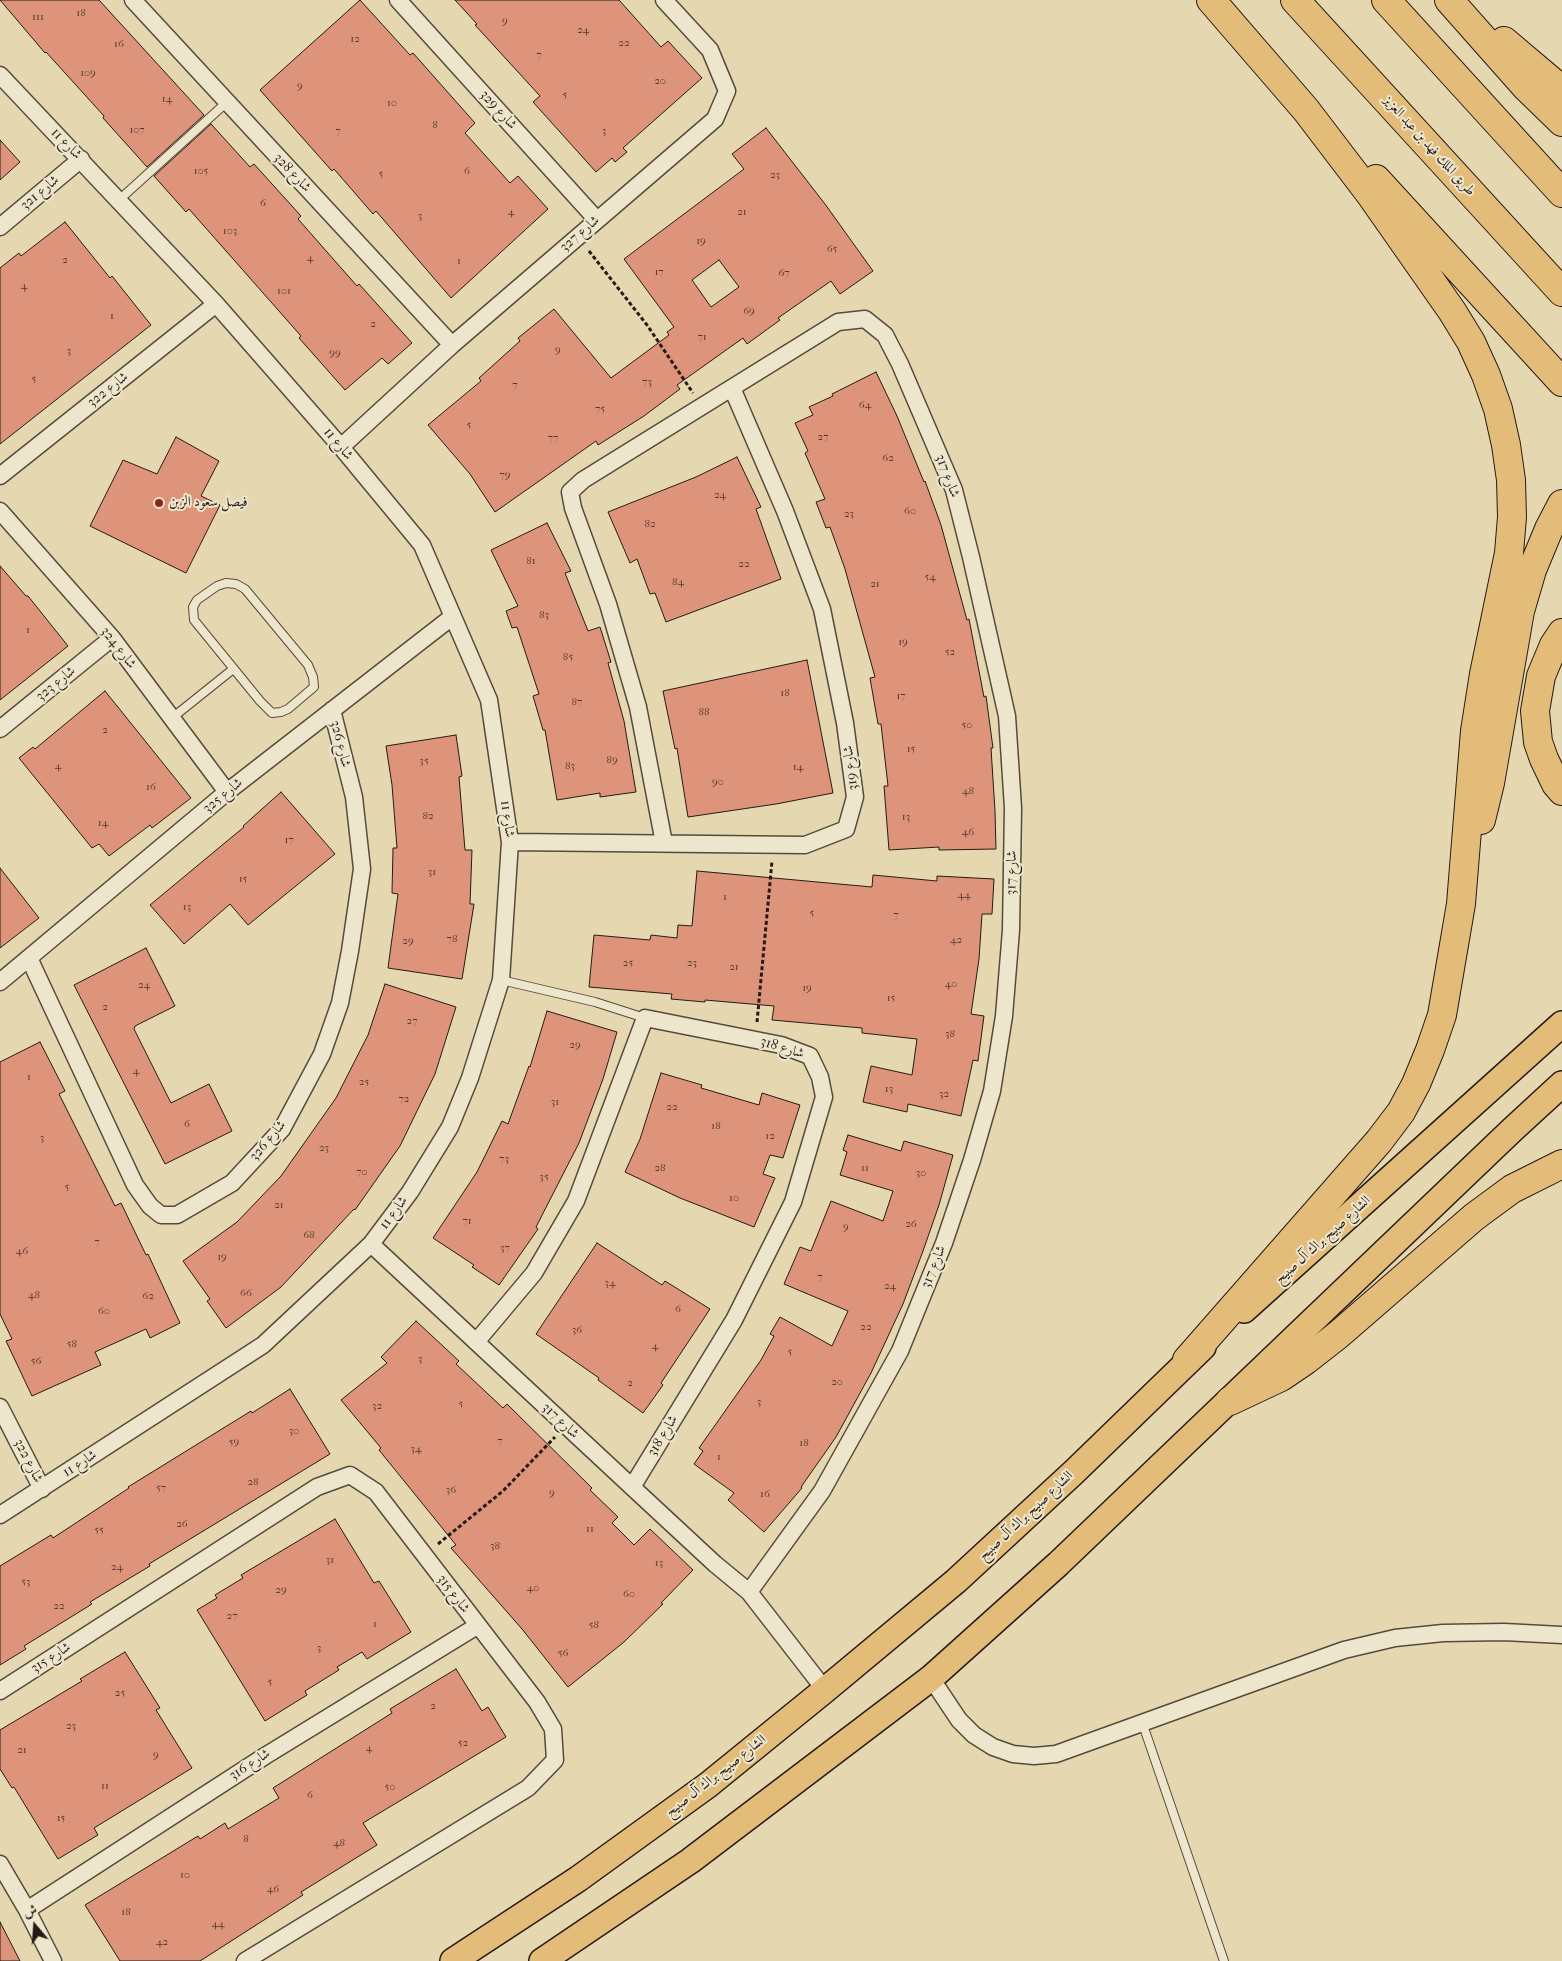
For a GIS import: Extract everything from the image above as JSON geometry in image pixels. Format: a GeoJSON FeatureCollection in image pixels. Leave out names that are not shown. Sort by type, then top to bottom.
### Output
{"type":"FeatureCollection","features":[{"type":"Feature","properties":{"kind":"highway"},"geometry":{"type":"LineString","coordinates":[[1211,0],[1306,110],[1370,194],[1471,342],[1486,375],[1498,409],[1506,445],[1512,517],[1509,553],[1484,674],[1475,731],[1461,904]]}},
{"type":"Feature","properties":{"kind":"highway","name":"طريق الملك فهد بن عبد العزيز"},"geometry":{"type":"LineString","coordinates":[[1295,0],[1562,292]]}},
{"type":"Feature","properties":{"kind":"highway"},"geometry":{"type":"LineString","coordinates":[[1386,0],[1562,193]]}},
{"type":"Feature","properties":{"kind":"highway"},"geometry":{"type":"LineString","coordinates":[[1449,0],[1526,87],[1562,122]]}},
{"type":"Feature","properties":{"kind":"highway"},"geometry":{"type":"LineString","coordinates":[[1455,0],[1562,90]]}},
{"type":"Feature","properties":{"kind":"highway"},"geometry":{"type":"LineString","coordinates":[[1306,110],[1389,192],[1562,382]]}},
{"type":"Feature","properties":{"kind":"highway"},"geometry":{"type":"LineString","coordinates":[[1187,1360],[1380,1141],[1401,1112],[1416,1084],[1442,1016],[1461,904],[1490,783],[1520,611],[1532,570],[1562,504]]}},
{"type":"Feature","properties":{"kind":"highway"},"geometry":{"type":"LineString","coordinates":[[1562,633],[1554,645],[1541,676],[1535,711],[1538,742],[1556,784],[1562,791]]}},
{"type":"Feature","properties":{"kind":"highway"},"geometry":{"type":"LineString","coordinates":[[1230,1401],[1281,1378],[1338,1335],[1474,1217],[1512,1189],[1562,1164]]}},
{"type":"Feature","properties":{"kind":"main road","name":"الشارع صبيح براك آل صبيح"},"geometry":{"type":"LineString","coordinates":[[453,1961],[578,1879],[708,1785],[956,1581],[1074,1472],[1187,1360],[1562,1024]]}},
{"type":"Feature","properties":{"kind":"main road"},"geometry":{"type":"LineString","coordinates":[[542,1961],[690,1861],[931,1678],[1058,1564],[1562,1084]]}},
{"type":"Feature","properties":{"kind":"street","name":"شارع 328"},"geometry":{"type":"LineString","coordinates":[[132,0],[452,345]]}},
{"type":"Feature","properties":{"kind":"street","name":"شارع 329"},"geometry":{"type":"LineString","coordinates":[[398,0],[597,220]]}},
{"type":"Feature","properties":{"kind":"street","name":"شارع 327"},"geometry":{"type":"LineString","coordinates":[[341,447],[452,345],[715,119],[727,91],[710,50],[664,0]]}},
{"type":"Feature","properties":{"kind":"street","name":"شارع 11"},"geometry":{"type":"LineString","coordinates":[[0,75],[216,304],[341,447],[422,545],[489,700],[510,842],[501,980],[470,1078],[450,1128],[410,1192],[371,1244],[263,1345],[0,1515]]}},
{"type":"Feature","properties":{"kind":"street","name":"شارع 321"},"geometry":{"type":"LineString","coordinates":[[0,227],[81,159]]}},
{"type":"Feature","properties":{"kind":"street","name":"شارع 322"},"geometry":{"type":"LineString","coordinates":[[0,476],[216,304]]}},
{"type":"Feature","properties":{"kind":"street","name":"شارع 317"},"geometry":{"type":"LineString","coordinates":[[371,1244],[715,1564],[748,1592],[822,1491],[900,1351],[944,1244],[972,1160],[992,1091],[1004,1016],[1011,930],[1012,808],[1007,716],[954,490],[900,364],[885,336],[865,319],[838,322],[583,480],[570,492],[573,508],[608,604],[638,707],[664,843]]}},
{"type":"Feature","properties":{"kind":"street","name":"شارع 319"},"geometry":{"type":"LineString","coordinates":[[510,842],[805,845],[846,829],[855,797],[845,724],[822,609],[785,511],[732,388]]}},
{"type":"Feature","properties":{"kind":"street","name":"شارع 324"},"geometry":{"type":"LineString","coordinates":[[0,511],[112,638],[227,792]]}},
{"type":"Feature","properties":{"kind":"street","name":"شارع 325"},"geometry":{"type":"LineString","coordinates":[[0,982],[227,792],[452,617]]}},
{"type":"Feature","properties":{"kind":"street","name":"شارع 323"},"geometry":{"type":"LineString","coordinates":[[0,729],[112,638]]}},
{"type":"Feature","properties":{"kind":"street","name":"شارع 326"},"geometry":{"type":"LineString","coordinates":[[29,958],[135,1185],[150,1206],[160,1215],[177,1215],[232,1183],[282,1130],[322,1054],[340,1003],[362,869],[354,797],[332,710]]}},
{"type":"Feature","properties":{"kind":"street"},"geometry":{"type":"LineString","coordinates":[[476,1342],[534,1273],[576,1202],[645,1018]]}},
{"type":"Feature","properties":{"kind":"street","name":"شارع 318"},"geometry":{"type":"LineString","coordinates":[[632,1487],[734,1320],[793,1202],[824,1097],[820,1077],[810,1056],[781,1045],[645,1018]]}},
{"type":"Feature","properties":{"kind":"street","name":"شارع 322"},"geometry":{"type":"LineString","coordinates":[[0,1406],[42,1489]]}},
{"type":"Feature","properties":{"kind":"street","name":"شارع 315"},"geometry":{"type":"LineString","coordinates":[[0,1691],[317,1487],[350,1475],[376,1492],[537,1702],[553,1729],[555,1760],[528,1788],[245,1961]]}},
{"type":"Feature","properties":{"kind":"street"},"geometry":{"type":"LineString","coordinates":[[748,1592],[825,1690]]}},
{"type":"Feature","properties":{"kind":"street","name":"شارع 316"},"geometry":{"type":"LineString","coordinates":[[27,1910],[265,1756],[477,1626]]}},
{"type":"Feature","properties":{"kind":"street"},"geometry":{"type":"LineString","coordinates":[[931,1678],[959,1720],[974,1735],[993,1747],[1013,1754],[1034,1756],[1056,1754],[1344,1650],[1395,1638],[1444,1633],[1495,1632],[1562,1635]]}},
{"type":"Feature","properties":{"kind":"street"},"geometry":{"type":"LineString","coordinates":[[0,1864],[27,1910],[53,1961]]}},
{"type":"Feature","properties":{"kind":"lane"},"geometry":{"type":"LineString","coordinates":[[119,200],[227,102]]}},
{"type":"Feature","properties":{"kind":"lane"},"geometry":{"type":"LineString","coordinates":[[226,583],[236,584],[245,589],[308,664],[313,677],[314,687],[288,709],[272,712],[260,702],[232,670],[194,620],[192,607],[197,600],[217,586],[226,583]]}},
{"type":"Feature","properties":{"kind":"lane"},"geometry":{"type":"LineString","coordinates":[[172,718],[232,670]]}},
{"type":"Feature","properties":{"kind":"lane"},"geometry":{"type":"LineString","coordinates":[[501,980],[595,1002],[645,1018]]}},
{"type":"Feature","properties":{"kind":"lane"},"geometry":{"type":"LineString","coordinates":[[1142,1722],[1224,1961]]}},
{"type":"Feature","properties":{"kind":"path"},"geometry":{"type":"LineString","coordinates":[[578,236],[647,325],[702,406]]}},
{"type":"Feature","properties":{"kind":"path"},"geometry":{"type":"LineString","coordinates":[[755,1040],[774,844]]}},
{"type":"Feature","properties":{"kind":"path"},"geometry":{"type":"LineString","coordinates":[[424,1556],[503,1491],[566,1426]]}},
{"type":"Feature","properties":{"kind":"building"},"geometry":{"type":"Polygon","coordinates":[[[0,0],[99,0],[204,115],[147,167],[0,0]]]}},
{"type":"Feature","properties":{"kind":"building"},"geometry":{"type":"Polygon","coordinates":[[[360,0],[410,55],[413,53],[475,123],[465,133],[510,183],[518,176],[548,209],[451,298],[376,211],[373,214],[260,90],[360,0]]]}},
{"type":"Feature","properties":{"kind":"building"},"geometry":{"type":"Polygon","coordinates":[[[455,0],[619,0],[661,47],[668,41],[702,78],[623,148],[627,152],[615,162],[612,158],[596,172],[533,102],[540,96],[475,25],[477,24],[455,0]]]}},
{"type":"Feature","properties":{"kind":"building"},"geometry":{"type":"Polygon","coordinates":[[[211,124],[250,167],[254,164],[301,216],[298,219],[357,286],[359,284],[412,343],[388,364],[382,358],[345,390],[299,338],[301,336],[189,209],[186,212],[154,176],[211,124]]]}},
{"type":"Feature","properties":{"kind":"building"},"geometry":{"type":"Polygon","coordinates":[[[766,128],[825,204],[873,271],[840,294],[831,281],[778,318],[780,320],[747,344],[743,338],[677,385],[680,389],[644,416],[598,445],[596,441],[495,512],[470,474],[428,425],[481,381],[479,378],[520,341],[518,338],[554,309],[611,378],[669,335],[667,332],[674,327],[624,259],[744,169],[732,154],[766,128]],[[719,260],[692,280],[711,307],[739,287],[719,260]]]}},
{"type":"Feature","properties":{"kind":"building"},"geometry":{"type":"Polygon","coordinates":[[[0,140],[20,162],[0,180],[0,140]]]}},
{"type":"Feature","properties":{"kind":"building"},"geometry":{"type":"Polygon","coordinates":[[[65,222],[151,325],[0,444],[0,268],[19,253],[21,256],[65,222]]]}},
{"type":"Feature","properties":{"kind":"building"},"geometry":{"type":"Polygon","coordinates":[[[876,372],[925,481],[941,525],[967,620],[969,619],[984,697],[986,696],[993,748],[991,748],[996,849],[939,850],[939,847],[889,850],[884,786],[888,786],[881,724],[878,724],[870,678],[875,677],[845,569],[830,527],[826,528],[816,502],[825,499],[805,453],[808,451],[795,423],[813,415],[809,407],[876,372]]]}},
{"type":"Feature","properties":{"kind":"building","name":"فيصل سعود الزبن"},"geometry":{"type":"Polygon","coordinates":[[[176,437],[219,461],[201,496],[220,505],[186,573],[90,526],[123,460],[157,474],[176,437]]]}},
{"type":"Feature","properties":{"kind":"building"},"geometry":{"type":"Polygon","coordinates":[[[737,457],[761,507],[756,509],[781,579],[666,622],[655,593],[650,594],[637,559],[630,563],[608,512],[696,477],[737,457]]]}},
{"type":"Feature","properties":{"kind":"building"},"geometry":{"type":"Polygon","coordinates":[[[547,523],[571,571],[565,573],[588,631],[600,627],[611,662],[608,663],[624,721],[636,792],[600,797],[600,793],[557,800],[545,730],[543,730],[533,696],[539,694],[517,627],[512,628],[506,611],[518,606],[491,550],[547,523]]]}},
{"type":"Feature","properties":{"kind":"building"},"geometry":{"type":"Polygon","coordinates":[[[0,566],[28,596],[68,646],[0,700],[0,566]]]}},
{"type":"Feature","properties":{"kind":"building"},"geometry":{"type":"Polygon","coordinates":[[[807,660],[833,793],[776,804],[688,817],[677,748],[675,749],[663,691],[807,660]]]}},
{"type":"Feature","properties":{"kind":"building"},"geometry":{"type":"Polygon","coordinates":[[[105,691],[191,798],[152,828],[150,825],[109,856],[99,844],[92,848],[19,758],[33,747],[35,749],[105,691]]]}},
{"type":"Feature","properties":{"kind":"building"},"geometry":{"type":"Polygon","coordinates":[[[456,735],[462,776],[459,777],[465,850],[472,850],[470,904],[474,904],[462,979],[388,968],[398,894],[392,893],[393,848],[397,848],[392,785],[386,746],[456,735]]]}},
{"type":"Feature","properties":{"kind":"building"},"geometry":{"type":"Polygon","coordinates":[[[281,792],[335,854],[248,925],[230,904],[184,944],[150,905],[244,827],[281,792]]]}},
{"type":"Feature","properties":{"kind":"building"},"geometry":{"type":"Polygon","coordinates":[[[0,868],[39,918],[0,948],[0,868]]]}},
{"type":"Feature","properties":{"kind":"building"},"geometry":{"type":"Polygon","coordinates":[[[697,871],[872,887],[873,875],[937,881],[937,876],[994,879],[992,914],[982,914],[979,959],[971,1014],[984,1016],[978,1061],[973,1060],[961,1116],[908,1104],[907,1112],[863,1102],[871,1066],[912,1075],[917,1039],[862,1033],[862,1028],[772,1020],[774,1006],[671,999],[672,994],[589,987],[594,935],[650,940],[651,935],[677,938],[678,925],[692,926],[697,871]]]}},
{"type":"Feature","properties":{"kind":"building"},"geometry":{"type":"Polygon","coordinates":[[[146,948],[175,1006],[135,1026],[134,1029],[171,1103],[209,1084],[232,1131],[165,1164],[74,985],[146,948]]]}},
{"type":"Feature","properties":{"kind":"building"},"geometry":{"type":"Polygon","coordinates":[[[385,984],[456,1007],[435,1074],[400,1146],[355,1210],[281,1287],[226,1328],[207,1301],[210,1299],[183,1261],[237,1222],[281,1176],[336,1098],[368,1035],[385,984]]]}},
{"type":"Feature","properties":{"kind":"building"},"geometry":{"type":"Polygon","coordinates":[[[547,1011],[617,1032],[603,1079],[579,1143],[536,1227],[538,1229],[499,1285],[472,1267],[474,1265],[433,1238],[477,1172],[502,1121],[508,1124],[530,1067],[547,1011]]]}},
{"type":"Feature","properties":{"kind":"building"},"geometry":{"type":"Polygon","coordinates":[[[40,1042],[65,1091],[59,1094],[115,1206],[121,1203],[146,1255],[148,1254],[180,1323],[150,1338],[146,1329],[95,1352],[101,1365],[32,1396],[6,1341],[12,1339],[0,1314],[0,1062],[40,1042]]]}},
{"type":"Feature","properties":{"kind":"building"},"geometry":{"type":"Polygon","coordinates":[[[661,1073],[702,1085],[701,1088],[759,1105],[762,1093],[800,1105],[783,1158],[770,1155],[763,1174],[775,1178],[754,1227],[680,1198],[625,1172],[640,1139],[661,1073]]]}},
{"type":"Feature","properties":{"kind":"building"},"geometry":{"type":"Polygon","coordinates":[[[848,1135],[901,1151],[904,1141],[953,1155],[939,1205],[923,1251],[903,1304],[871,1373],[836,1437],[802,1488],[764,1532],[728,1500],[734,1493],[694,1464],[703,1451],[699,1448],[761,1360],[774,1336],[770,1334],[780,1317],[832,1346],[848,1311],[784,1284],[800,1247],[811,1251],[831,1201],[883,1221],[893,1191],[840,1175],[847,1152],[843,1150],[848,1135]]]}},
{"type":"Feature","properties":{"kind":"building"},"geometry":{"type":"Polygon","coordinates":[[[597,1243],[662,1285],[665,1281],[710,1309],[661,1383],[663,1385],[643,1413],[598,1380],[599,1378],[536,1334],[597,1243]]]}},
{"type":"Feature","properties":{"kind":"building"},"geometry":{"type":"Polygon","coordinates":[[[416,1321],[459,1361],[456,1364],[503,1408],[507,1404],[592,1488],[590,1490],[618,1517],[612,1523],[634,1545],[650,1529],[693,1570],[661,1603],[663,1604],[624,1642],[568,1687],[522,1629],[451,1548],[456,1545],[379,1450],[381,1448],[341,1400],[387,1363],[381,1357],[416,1321]]]}},
{"type":"Feature","properties":{"kind":"building"},"geometry":{"type":"Polygon","coordinates":[[[290,1389],[330,1454],[149,1564],[150,1566],[90,1602],[92,1604],[24,1646],[26,1649],[0,1665],[0,1566],[51,1535],[53,1538],[128,1487],[290,1389]]]}},
{"type":"Feature","properties":{"kind":"building"},"geometry":{"type":"Polygon","coordinates":[[[335,1519],[374,1583],[379,1581],[411,1632],[367,1659],[362,1652],[337,1667],[339,1670],[305,1691],[307,1695],[265,1721],[197,1610],[217,1598],[215,1595],[243,1578],[241,1575],[335,1519]]]}},
{"type":"Feature","properties":{"kind":"building"},"geometry":{"type":"Polygon","coordinates":[[[125,1652],[160,1708],[156,1710],[192,1768],[94,1828],[98,1835],[58,1859],[14,1787],[12,1788],[0,1769],[0,1730],[82,1681],[80,1679],[125,1652]]]}},
{"type":"Feature","properties":{"kind":"building"},"geometry":{"type":"Polygon","coordinates":[[[456,1669],[482,1711],[488,1707],[506,1737],[363,1823],[377,1845],[301,1892],[303,1895],[200,1961],[120,1961],[85,1905],[198,1836],[200,1839],[225,1823],[228,1829],[279,1798],[273,1788],[392,1713],[390,1709],[456,1669]]]}},
{"type":"Feature","properties":{"kind":"building"},"geometry":{"type":"Polygon","coordinates":[[[0,1922],[20,1961],[0,1961],[0,1922]]]}},
{"type":"Feature","properties":{"kind":"place","name":"فيصل سعود الزبن"},"geometry":{"type":"Point","coordinates":[159,503]}}]}
